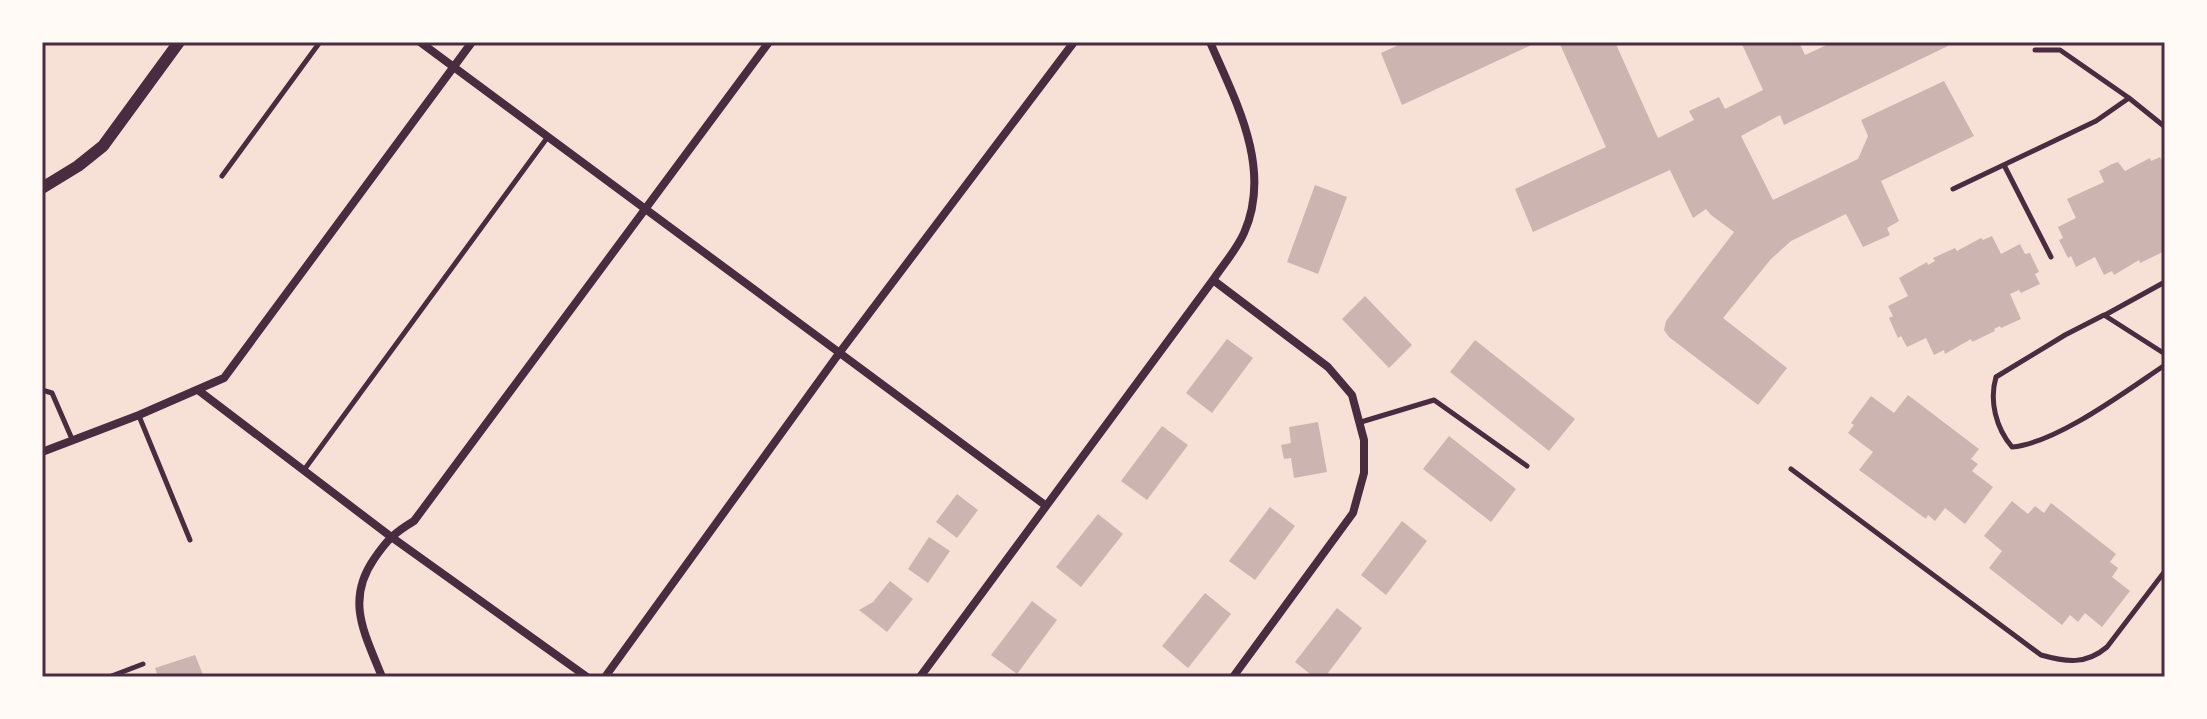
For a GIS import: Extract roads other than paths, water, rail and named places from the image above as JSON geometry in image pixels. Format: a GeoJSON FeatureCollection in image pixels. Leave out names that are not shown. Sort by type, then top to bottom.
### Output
{"type":"FeatureCollection","features":[{"type":"Feature","properties":{"kind":"street"},"geometry":{"type":"LineString","coordinates":[[42,188],[103,146],[179,42]]}},
{"type":"Feature","properties":{"kind":"street"},"geometry":{"type":"LineString","coordinates":[[420,42],[1045,505]]}},
{"type":"Feature","properties":{"kind":"street"},"geometry":{"type":"LineString","coordinates":[[42,452],[224,378],[472,42]]}},
{"type":"Feature","properties":{"kind":"street"},"geometry":{"type":"LineString","coordinates":[[382,677],[358,609],[364,573],[390,536],[414,521],[769,42]]}},
{"type":"Feature","properties":{"kind":"street"},"geometry":{"type":"LineString","coordinates":[[605,677],[840,352],[1074,42]]}},
{"type":"Feature","properties":{"kind":"street"},"geometry":{"type":"LineString","coordinates":[[920,677],[1213,280],[1244,233],[1254,199],[1254,169],[1247,129],[1210,42]]}},
{"type":"Feature","properties":{"kind":"street"},"geometry":{"type":"LineString","coordinates":[[1213,280],[1328,367],[1352,395],[1364,440],[1364,473],[1353,513],[1233,677]]}},
{"type":"Feature","properties":{"kind":"street"},"geometry":{"type":"LineString","coordinates":[[198,390],[390,536],[587,677]]}},
{"type":"Feature","properties":{"kind":"lane"},"geometry":{"type":"LineString","coordinates":[[222,176],[320,42]]}},
{"type":"Feature","properties":{"kind":"lane"},"geometry":{"type":"LineString","coordinates":[[2035,50],[2060,50],[2165,127]]}},
{"type":"Feature","properties":{"kind":"lane"},"geometry":{"type":"LineString","coordinates":[[1953,189],[2096,121],[2129,98]]}},
{"type":"Feature","properties":{"kind":"lane"},"geometry":{"type":"LineString","coordinates":[[303,471],[547,138]]}},
{"type":"Feature","properties":{"kind":"lane"},"geometry":{"type":"LineString","coordinates":[[2004,165],[2051,257]]}},
{"type":"Feature","properties":{"kind":"lane"},"geometry":{"type":"LineString","coordinates":[[2163,283],[2065,335],[1996,377],[1992,392],[2002,435],[2012,447],[2027,445],[2093,413],[2165,365]]}},
{"type":"Feature","properties":{"kind":"lane"},"geometry":{"type":"LineString","coordinates":[[2104,315],[2165,354]]}},
{"type":"Feature","properties":{"kind":"lane"},"geometry":{"type":"LineString","coordinates":[[42,390],[52,393],[73,440]]}},
{"type":"Feature","properties":{"kind":"lane"},"geometry":{"type":"LineString","coordinates":[[1361,422],[1434,400],[1527,466]]}},
{"type":"Feature","properties":{"kind":"lane"},"geometry":{"type":"LineString","coordinates":[[139,415],[190,540]]}},
{"type":"Feature","properties":{"kind":"lane"},"geometry":{"type":"LineString","coordinates":[[1791,469],[2041,655],[2066,662],[2098,655],[2165,571]]}},
{"type":"Feature","properties":{"kind":"lane"},"geometry":{"type":"LineString","coordinates":[[109,677],[143,664]]}}]}
